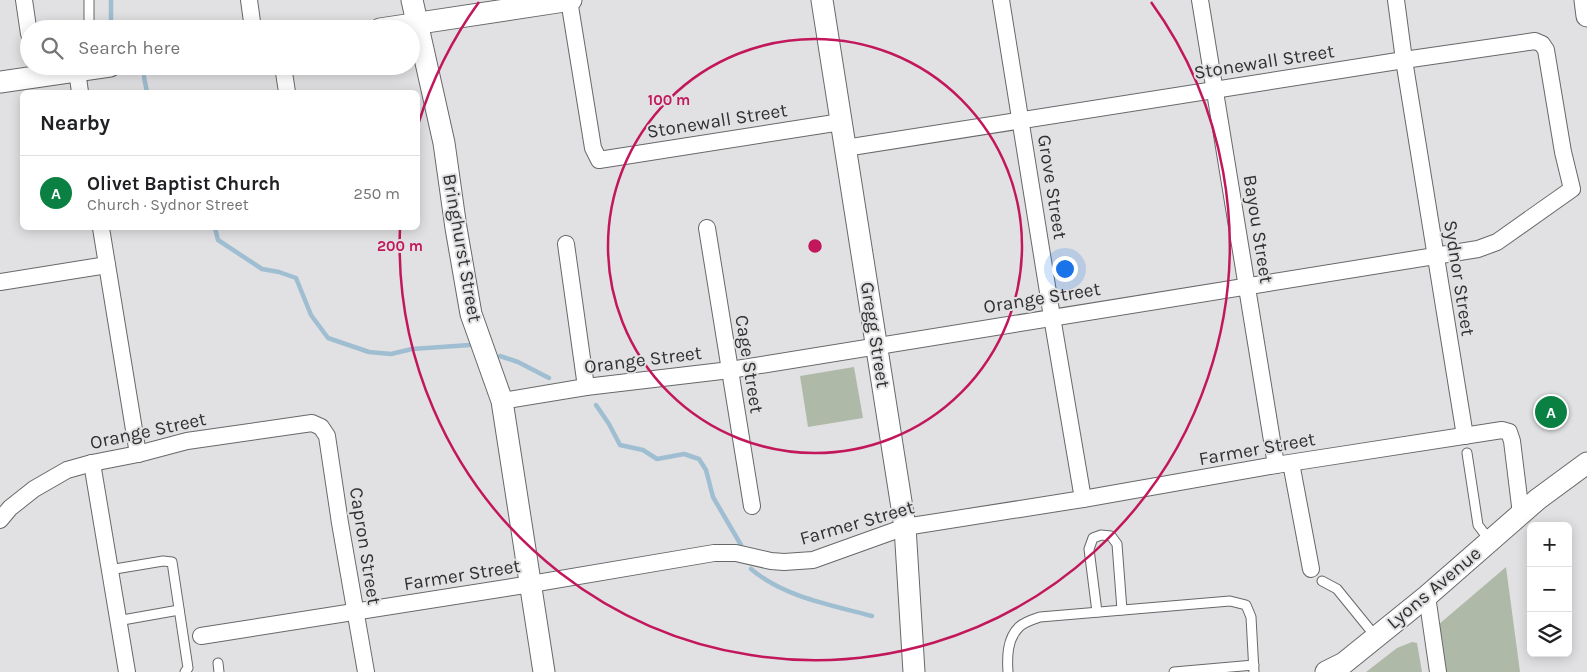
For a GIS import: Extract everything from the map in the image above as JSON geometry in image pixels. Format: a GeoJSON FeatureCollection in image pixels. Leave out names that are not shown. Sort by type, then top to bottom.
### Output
{"type":"FeatureCollection","features":[{"type":"Feature","properties":{"kind":"street"},"geometry":{"type":"LineString","coordinates":[[24,0],[27,20]]}},
{"type":"Feature","properties":{"kind":"street"},"geometry":{"type":"LineString","coordinates":[[248,0],[251,20]]}},
{"type":"Feature","properties":{"kind":"street","name":"Bringhurst Street"},"geometry":{"type":"LineString","coordinates":[[412,0],[416,20]]}},
{"type":"Feature","properties":{"kind":"street"},"geometry":{"type":"LineString","coordinates":[[420,23],[570,0]]}},
{"type":"Feature","properties":{"kind":"street","name":"Stonewall Street"},"geometry":{"type":"LineString","coordinates":[[570,0],[593,148],[599,160],[841,122]]}},
{"type":"Feature","properties":{"kind":"street","name":"Gregg Street"},"geometry":{"type":"LineString","coordinates":[[822,0],[905,527],[914,672]]}},
{"type":"Feature","properties":{"kind":"street","name":"Grove Street"},"geometry":{"type":"LineString","coordinates":[[1001,0],[1083,499]]}},
{"type":"Feature","properties":{"kind":"street","name":"Bayou Street"},"geometry":{"type":"LineString","coordinates":[[1200,0],[1247,285],[1284,464],[1316,575]]}},
{"type":"Feature","properties":{"kind":"street","name":"Sydnor Street"},"geometry":{"type":"LineString","coordinates":[[1396,0],[1465,436]]}},
{"type":"Feature","properties":{"kind":"street"},"geometry":{"type":"LineString","coordinates":[[1585,0],[1587,16]]}},
{"type":"Feature","properties":{"kind":"street","name":"Bringhurst Street"},"geometry":{"type":"LineString","coordinates":[[420,36],[444,143],[471,314],[502,401],[544,672]]}},
{"type":"Feature","properties":{"kind":"street","name":"Stonewall Street"},"geometry":{"type":"LineString","coordinates":[[845,148],[1535,41],[1542,44],[1546,50],[1563,152],[1572,189]]}},
{"type":"Feature","properties":{"kind":"street"},"geometry":{"type":"LineString","coordinates":[[0,82],[24,75]]}},
{"type":"Feature","properties":{"kind":"street"},"geometry":{"type":"LineString","coordinates":[[81,90],[88,75]]}},
{"type":"Feature","properties":{"kind":"street"},"geometry":{"type":"LineString","coordinates":[[284,75],[287,90]]}},
{"type":"Feature","properties":{"kind":"street","name":"Orange Street"},"geometry":{"type":"LineString","coordinates":[[502,401],[586,387],[730,370],[1478,249],[1497,242],[1572,189]]}},
{"type":"Feature","properties":{"kind":"street","name":"Cage Street"},"geometry":{"type":"LineString","coordinates":[[707,228],[752,506]]}},
{"type":"Feature","properties":{"kind":"street"},"geometry":{"type":"LineString","coordinates":[[101,230],[138,454]]}},
{"type":"Feature","properties":{"kind":"street"},"geometry":{"type":"LineString","coordinates":[[566,244],[586,387]]}},
{"type":"Feature","properties":{"kind":"street"},"geometry":{"type":"LineString","coordinates":[[0,282],[107,265]]}},
{"type":"Feature","properties":{"kind":"street","name":"Orange Street"},"geometry":{"type":"LineString","coordinates":[[0,520],[10,508],[37,488],[67,470],[138,454],[187,440],[301,424],[312,424],[321,427]]}},
{"type":"Feature","properties":{"kind":"street","name":"Capron Street"},"geometry":{"type":"LineString","coordinates":[[321,427],[327,436],[366,672]]}},
{"type":"Feature","properties":{"kind":"street"},"geometry":{"type":"LineString","coordinates":[[1465,436],[1502,430],[1509,432],[1512,440],[1521,514]]}},
{"type":"Feature","properties":{"kind":"street","name":"Farmer Street"},"geometry":{"type":"LineString","coordinates":[[201,636],[714,553],[736,553],[784,562],[813,560],[905,527],[1465,436]]}},
{"type":"Feature","properties":{"kind":"street","name":"Lyons Avenue"},"geometry":{"type":"LineString","coordinates":[[1538,499],[1557,472],[1587,446]]}},
{"type":"Feature","properties":{"kind":"street"},"geometry":{"type":"LineString","coordinates":[[92,463],[127,672]]}},
{"type":"Feature","properties":{"kind":"street","name":"Lyons Avenue"},"geometry":{"type":"LineString","coordinates":[[1326,672],[1344,663],[1427,596],[1538,499],[1587,463]]}},
{"type":"Feature","properties":{"kind":"street"},"geometry":{"type":"LineString","coordinates":[[1427,596],[1438,672]]}},
{"type":"Feature","properties":{"kind":"lane"},"geometry":{"type":"LineString","coordinates":[[90,0],[90,20]]}},
{"type":"Feature","properties":{"kind":"lane"},"geometry":{"type":"LineString","coordinates":[[1467,453],[1478,525],[1490,541]]}},
{"type":"Feature","properties":{"kind":"lane"},"geometry":{"type":"LineString","coordinates":[[1097,612],[1088,549],[1093,538],[1101,535],[1111,536],[1117,544],[1122,610]]}},
{"type":"Feature","properties":{"kind":"lane"},"geometry":{"type":"LineString","coordinates":[[109,570],[163,561],[172,562],[188,668],[185,672]]}},
{"type":"Feature","properties":{"kind":"lane"},"geometry":{"type":"LineString","coordinates":[[1316,575],[1337,589],[1376,637]]}},
{"type":"Feature","properties":{"kind":"lane"},"geometry":{"type":"LineString","coordinates":[[1008,672],[1007,655],[1012,638],[1019,626],[1040,617],[1230,601],[1246,604],[1252,617],[1254,669],[1174,672]]}},
{"type":"Feature","properties":{"kind":"lane"},"geometry":{"type":"LineString","coordinates":[[117,621],[179,610]]}},
{"type":"Feature","properties":{"kind":"green space"},"geometry":{"type":"Polygon","coordinates":[[[854,367],[863,418],[808,427],[800,376],[854,367]]]}},
{"type":"Feature","properties":{"kind":"green space"},"geometry":{"type":"Polygon","coordinates":[[[1506,567],[1520,672],[1445,672],[1438,625],[1506,567]]]}},
{"type":"Feature","properties":{"kind":"green space"},"geometry":{"type":"Polygon","coordinates":[[[1412,642],[1417,643],[1422,672],[1366,672],[1397,648],[1412,642]]]}},
{"type":"Feature","properties":{"kind":"waterway"},"geometry":{"type":"LineString","coordinates":[[111,0],[111,20]]}},
{"type":"Feature","properties":{"kind":"waterway"},"geometry":{"type":"LineString","coordinates":[[144,77],[147,90]]}},
{"type":"Feature","properties":{"kind":"waterway"},"geometry":{"type":"LineString","coordinates":[[216,230],[218,240],[262,269],[296,278],[311,315],[328,338],[369,352],[391,354],[412,349],[470,345]]}},
{"type":"Feature","properties":{"kind":"waterway"},"geometry":{"type":"LineString","coordinates":[[500,356],[518,362],[549,378]]}},
{"type":"Feature","properties":{"kind":"waterway"},"geometry":{"type":"LineString","coordinates":[[596,405],[620,445],[643,450],[657,459],[684,454],[699,459],[706,470],[713,497],[741,545]]}},
{"type":"Feature","properties":{"kind":"waterway"},"geometry":{"type":"LineString","coordinates":[[751,569],[764,579],[793,593],[824,604],[872,616]]}},
{"type":"Feature","properties":{"kind":"place","name":"Olivet Baptist Church"},"geometry":{"type":"Point","coordinates":[1551,412]}}]}
